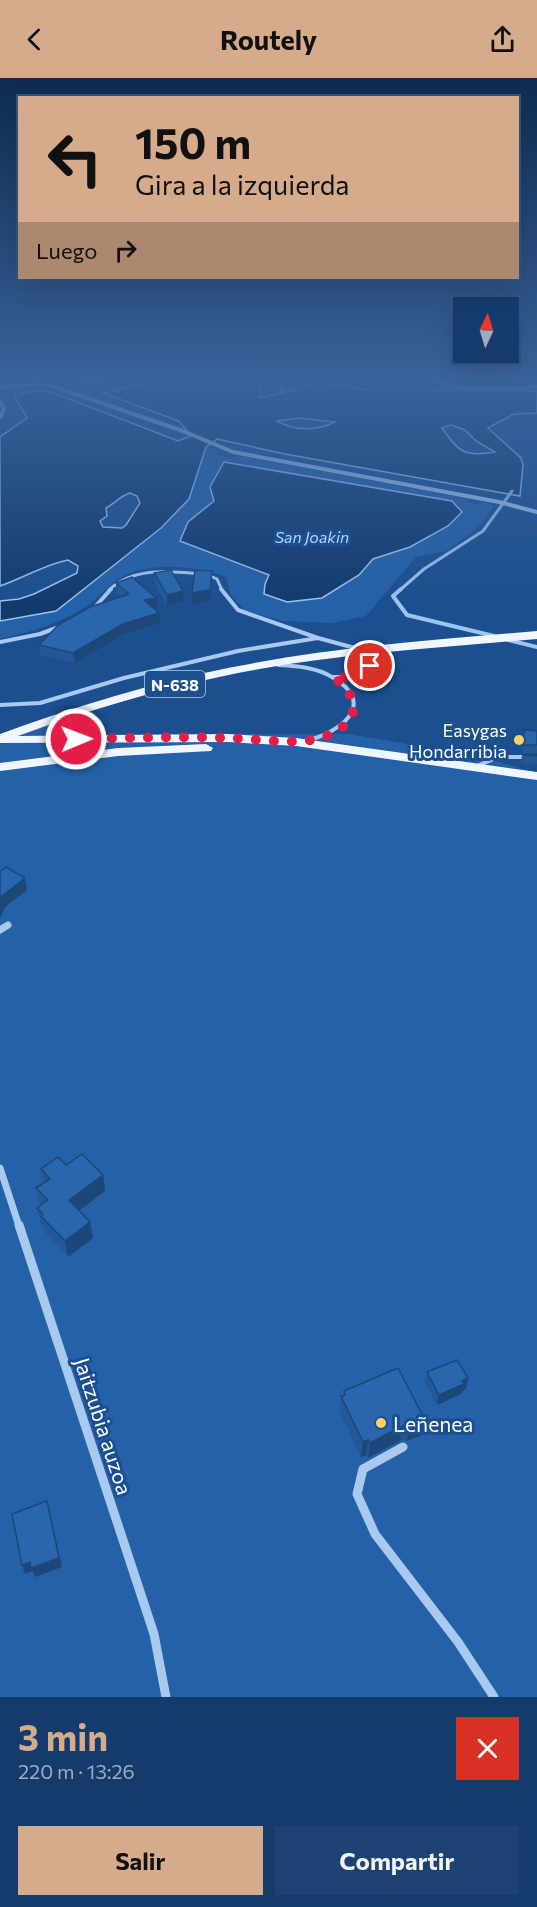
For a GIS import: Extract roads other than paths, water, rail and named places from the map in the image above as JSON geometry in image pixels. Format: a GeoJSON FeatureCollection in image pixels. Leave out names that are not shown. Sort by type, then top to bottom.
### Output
{"type":"FeatureCollection","features":[{"type":"Feature","properties":{"kind":"main road","name":"N-638"},"geometry":{"type":"LineString","coordinates":[[0,739],[125,696],[209,675],[266,664],[366,651],[537,635]]}},
{"type":"Feature","properties":{"kind":"main road"},"geometry":{"type":"LineString","coordinates":[[0,739],[228,738],[296,742],[426,761]]}},
{"type":"Feature","properties":{"kind":"main road"},"geometry":{"type":"LineString","coordinates":[[0,767],[118,752],[247,747],[308,749],[426,761],[537,776]]}},
{"type":"Feature","properties":{"kind":"street"},"geometry":{"type":"LineString","coordinates":[[243,455],[499,502],[537,512]]}},
{"type":"Feature","properties":{"kind":"street"},"geometry":{"type":"LineString","coordinates":[[0,930],[8,925]]}},
{"type":"Feature","properties":{"kind":"street","name":"Jaitzubia auzoa"},"geometry":{"type":"LineString","coordinates":[[0,1168],[154,1634],[166,1697]]}},
{"type":"Feature","properties":{"kind":"street"},"geometry":{"type":"LineString","coordinates":[[403,1447],[363,1469],[357,1494],[375,1534],[458,1642],[494,1697]]}},
{"type":"Feature","properties":{"kind":"lane"},"geometry":{"type":"LineString","coordinates":[[90,610],[114,586],[138,574],[170,571],[207,575],[218,579],[223,593],[238,609],[318,638],[366,651],[370,659],[368,671],[345,677],[333,677],[308,669],[266,664]]}},
{"type":"Feature","properties":{"kind":"lane"},"geometry":{"type":"LineString","coordinates":[[0,642],[40,634],[63,624]]}},
{"type":"Feature","properties":{"kind":"lane"},"geometry":{"type":"LineString","coordinates":[[0,705],[40,703],[124,678],[238,651],[318,638]]}},
{"type":"Feature","properties":{"kind":"lane"},"geometry":{"type":"LineString","coordinates":[[296,742],[326,736],[344,726],[353,714],[355,703],[350,692],[333,677]]}},
{"type":"Feature","properties":{"kind":"lane"},"geometry":{"type":"LineString","coordinates":[[475,767],[495,756],[512,754],[537,757]]}},
{"type":"Feature","properties":{"kind":"water"},"geometry":{"type":"Polygon","coordinates":[[[0,455],[204,455],[189,499],[161,528],[56,611],[0,621],[0,601],[19,599],[34,594],[77,573],[78,566],[68,560],[42,568],[0,586],[0,455]],[[130,493],[106,508],[107,516],[100,521],[103,527],[122,528],[126,525],[140,503],[137,496],[130,493]]]}},
{"type":"Feature","properties":{"kind":"water"},"geometry":{"type":"Polygon","coordinates":[[[288,455],[517,455],[523,465],[520,496],[288,455]]]}},
{"type":"Feature","properties":{"kind":"water","name":"San Joakin"},"geometry":{"type":"Polygon","coordinates":[[[224,462],[452,501],[462,512],[448,526],[410,547],[373,559],[359,575],[322,598],[287,602],[264,594],[269,575],[180,541],[188,522],[214,501],[210,487],[224,462]]]}},
{"type":"Feature","properties":{"kind":"waterway"},"geometry":{"type":"LineString","coordinates":[[400,590],[424,569],[483,531],[512,491]]}},
{"type":"Feature","properties":{"kind":"waterway"},"geometry":{"type":"LineString","coordinates":[[401,589],[393,596],[407,615],[494,636]]}},
{"type":"Feature","properties":{"kind":"waterway"},"geometry":{"type":"LineString","coordinates":[[508,640],[537,647]]}},
{"type":"Feature","properties":{"kind":"place","name":"Easygas Hondarribia"},"geometry":{"type":"Point","coordinates":[519,740]}},
{"type":"Feature","properties":{"kind":"place","name":"Leñenea"},"geometry":{"type":"Point","coordinates":[381,1423]}}]}
